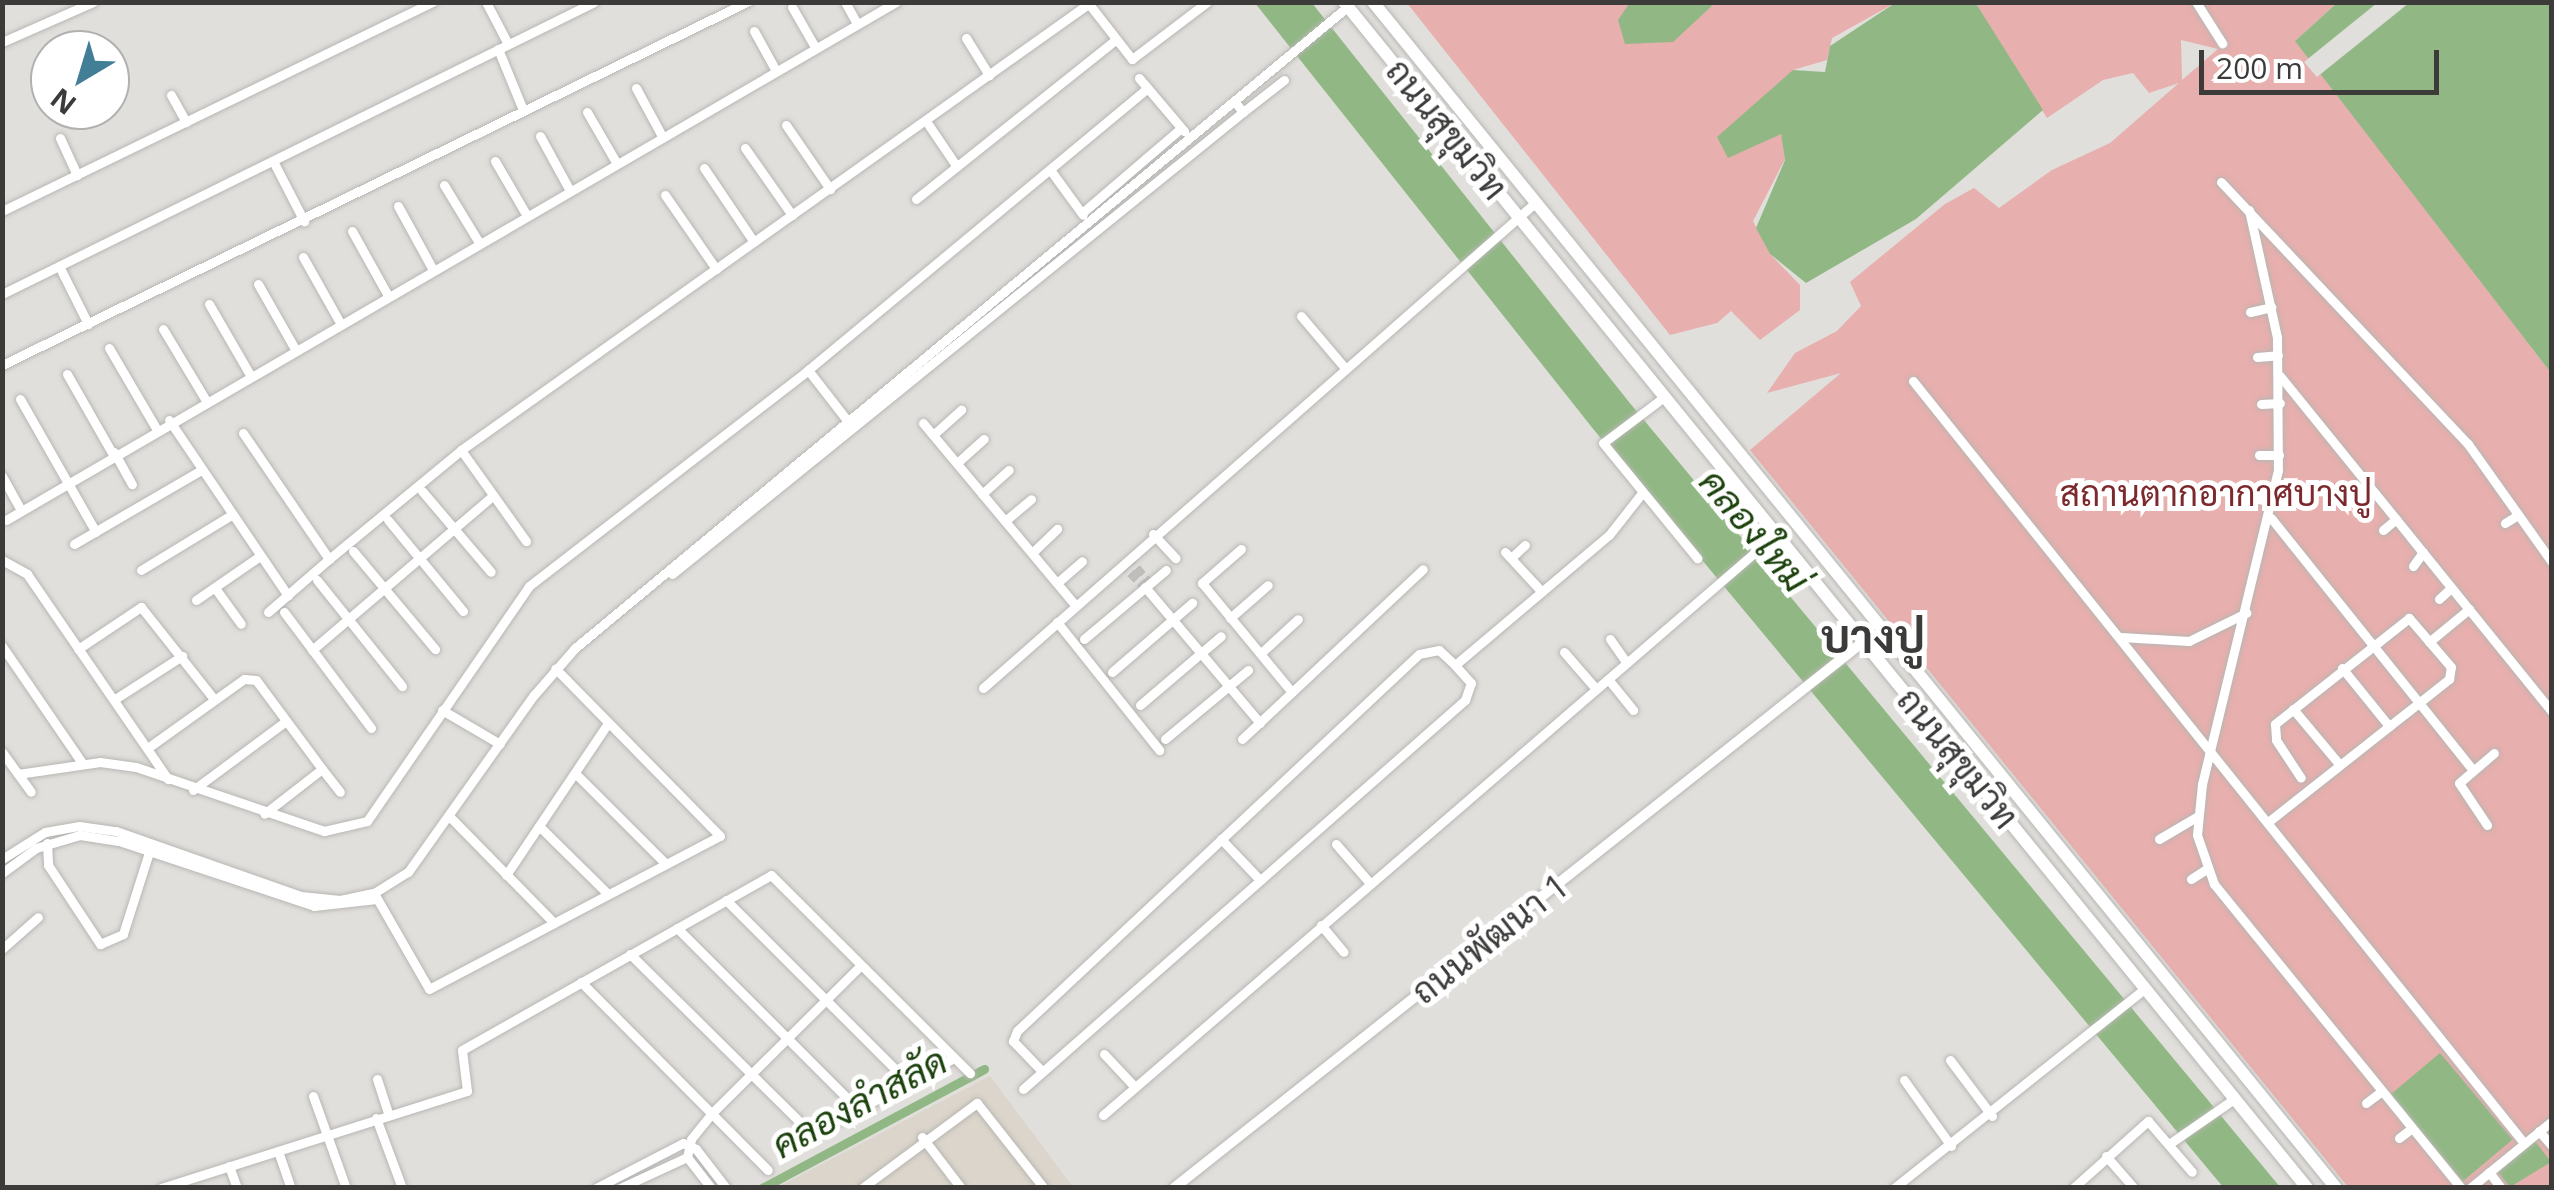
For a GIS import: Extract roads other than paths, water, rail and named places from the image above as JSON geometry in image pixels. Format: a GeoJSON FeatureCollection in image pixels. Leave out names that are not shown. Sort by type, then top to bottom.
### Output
{"type":"FeatureCollection","features":[{"type":"Feature","properties":{"kind":"highway","name":"ถนนสุขุมวิท"},"geometry":{"type":"LineString","coordinates":[[1373,2],[2336,1188]]}},
{"type":"Feature","properties":{"kind":"highway","name":"ถนนสุขุมวิท"},"geometry":{"type":"LineString","coordinates":[[1342,9],[1519,218],[2307,1188]]}},
{"type":"Feature","properties":{"kind":"main road","name":"ถนนพัฒนา 1"},"geometry":{"type":"LineString","coordinates":[[1174,1188],[1863,642]]}},
{"type":"Feature","properties":{"kind":"street"},"geometry":{"type":"LineString","coordinates":[[2,42],[93,2]]}},
{"type":"Feature","properties":{"kind":"street"},"geometry":{"type":"LineString","coordinates":[[2,211],[433,2]]}},
{"type":"Feature","properties":{"kind":"street"},"geometry":{"type":"LineString","coordinates":[[486,2],[523,110]]}},
{"type":"Feature","properties":{"kind":"street"},"geometry":{"type":"LineString","coordinates":[[2,294],[594,2]]}},
{"type":"Feature","properties":{"kind":"street"},"geometry":{"type":"LineString","coordinates":[[2,366],[747,2]]}},
{"type":"Feature","properties":{"kind":"street"},"geometry":{"type":"LineString","coordinates":[[845,2],[858,24]]}},
{"type":"Feature","properties":{"kind":"street"},"geometry":{"type":"LineString","coordinates":[[6,520],[113,452],[896,2]]}},
{"type":"Feature","properties":{"kind":"street"},"geometry":{"type":"LineString","coordinates":[[268,612],[462,450],[1090,3],[1114,41],[1132,59],[1208,2]]}},
{"type":"Feature","properties":{"kind":"street"},"geometry":{"type":"LineString","coordinates":[[2196,2],[2222,43]]}},
{"type":"Feature","properties":{"kind":"street"},"geometry":{"type":"LineString","coordinates":[[792,7],[815,47]]}},
{"type":"Feature","properties":{"kind":"street"},"geometry":{"type":"LineString","coordinates":[[803,461],[844,416],[924,364],[1084,217],[1185,133],[1234,101],[1342,9]]}},
{"type":"Feature","properties":{"kind":"street"},"geometry":{"type":"LineString","coordinates":[[754,32],[775,70]]}},
{"type":"Feature","properties":{"kind":"street"},"geometry":{"type":"LineString","coordinates":[[966,38],[988,75]]}},
{"type":"Feature","properties":{"kind":"street"},"geometry":{"type":"LineString","coordinates":[[916,199],[1114,41]]}},
{"type":"Feature","properties":{"kind":"street"},"geometry":{"type":"LineString","coordinates":[[1139,78],[1185,133]]}},
{"type":"Feature","properties":{"kind":"street"},"geometry":{"type":"LineString","coordinates":[[2,859],[46,832],[80,826],[300,896],[340,900],[376,896],[408,872],[450,817],[497,742],[555,668],[803,461],[1284,80]]}},
{"type":"Feature","properties":{"kind":"street"},"geometry":{"type":"LineString","coordinates":[[636,88],[662,136]]}},
{"type":"Feature","properties":{"kind":"street"},"geometry":{"type":"LineString","coordinates":[[18,774],[82,763],[136,766],[193,790],[324,831],[366,821],[529,586],[808,370],[1147,89]]}},
{"type":"Feature","properties":{"kind":"street"},"geometry":{"type":"LineString","coordinates":[[172,95],[186,122]]}},
{"type":"Feature","properties":{"kind":"street"},"geometry":{"type":"LineString","coordinates":[[1234,101],[1243,112]]}},
{"type":"Feature","properties":{"kind":"street"},"geometry":{"type":"LineString","coordinates":[[587,112],[616,162]]}},
{"type":"Feature","properties":{"kind":"street"},"geometry":{"type":"LineString","coordinates":[[926,121],[956,167]]}},
{"type":"Feature","properties":{"kind":"street"},"geometry":{"type":"LineString","coordinates":[[786,125],[830,188]]}},
{"type":"Feature","properties":{"kind":"street"},"geometry":{"type":"LineString","coordinates":[[1084,217],[1102,210],[1185,133]]}},
{"type":"Feature","properties":{"kind":"street"},"geometry":{"type":"LineString","coordinates":[[540,136],[569,189]]}},
{"type":"Feature","properties":{"kind":"street"},"geometry":{"type":"LineString","coordinates":[[60,138],[77,175]]}},
{"type":"Feature","properties":{"kind":"street"},"geometry":{"type":"LineString","coordinates":[[746,148],[792,215]]}},
{"type":"Feature","properties":{"kind":"street"},"geometry":{"type":"LineString","coordinates":[[273,161],[304,221]]}},
{"type":"Feature","properties":{"kind":"street"},"geometry":{"type":"LineString","coordinates":[[495,162],[526,214]]}},
{"type":"Feature","properties":{"kind":"street"},"geometry":{"type":"LineString","coordinates":[[704,168],[754,242]]}},
{"type":"Feature","properties":{"kind":"street"},"geometry":{"type":"LineString","coordinates":[[1052,170],[1084,217]]}},
{"type":"Feature","properties":{"kind":"street"},"geometry":{"type":"LineString","coordinates":[[2221,182],[2485,466],[2552,562]]}},
{"type":"Feature","properties":{"kind":"street"},"geometry":{"type":"LineString","coordinates":[[444,185],[478,242]]}},
{"type":"Feature","properties":{"kind":"street"},"geometry":{"type":"LineString","coordinates":[[664,195],[716,269]]}},
{"type":"Feature","properties":{"kind":"street"},"geometry":{"type":"LineString","coordinates":[[984,688],[1153,534],[1536,202]]}},
{"type":"Feature","properties":{"kind":"street"},"geometry":{"type":"LineString","coordinates":[[398,206],[432,268]]}},
{"type":"Feature","properties":{"kind":"street"},"geometry":{"type":"LineString","coordinates":[[1102,210],[1109,220]]}},
{"type":"Feature","properties":{"kind":"street"},"geometry":{"type":"LineString","coordinates":[[2248,210],[2278,355],[2279,455],[2271,518],[2198,816],[2208,868],[2260,948],[2460,1188]]}},
{"type":"Feature","properties":{"kind":"street"},"geometry":{"type":"LineString","coordinates":[[352,231],[387,294]]}},
{"type":"Feature","properties":{"kind":"street"},"geometry":{"type":"LineString","coordinates":[[303,257],[339,321]]}},
{"type":"Feature","properties":{"kind":"street"},"geometry":{"type":"LineString","coordinates":[[1033,265],[1040,275]]}},
{"type":"Feature","properties":{"kind":"street"},"geometry":{"type":"LineString","coordinates":[[60,266],[88,324]]}},
{"type":"Feature","properties":{"kind":"street"},"geometry":{"type":"LineString","coordinates":[[258,284],[294,348]]}},
{"type":"Feature","properties":{"kind":"street"},"geometry":{"type":"LineString","coordinates":[[209,304],[249,373]]}},
{"type":"Feature","properties":{"kind":"street"},"geometry":{"type":"LineString","coordinates":[[2250,312],[2271,307]]}},
{"type":"Feature","properties":{"kind":"street"},"geometry":{"type":"LineString","coordinates":[[1302,316],[1345,368]]}},
{"type":"Feature","properties":{"kind":"street"},"geometry":{"type":"LineString","coordinates":[[163,328],[205,399]]}},
{"type":"Feature","properties":{"kind":"street"},"geometry":{"type":"LineString","coordinates":[[109,348],[156,428]]}},
{"type":"Feature","properties":{"kind":"street"},"geometry":{"type":"LineString","coordinates":[[2258,358],[2278,355]]}},
{"type":"Feature","properties":{"kind":"street"},"geometry":{"type":"LineString","coordinates":[[808,370],[844,416]]}},
{"type":"Feature","properties":{"kind":"street"},"geometry":{"type":"LineString","coordinates":[[67,374],[132,484]]}},
{"type":"Feature","properties":{"kind":"street"},"geometry":{"type":"LineString","coordinates":[[2280,376],[2386,498],[2396,520],[2414,532],[2423,552],[2552,712]]}},
{"type":"Feature","properties":{"kind":"street"},"geometry":{"type":"LineString","coordinates":[[1913,381],[2524,1142]]}},
{"type":"Feature","properties":{"kind":"street"},"geometry":{"type":"LineString","coordinates":[[1664,397],[1603,443],[1697,558]]}},
{"type":"Feature","properties":{"kind":"street"},"geometry":{"type":"LineString","coordinates":[[20,399],[96,532]]}},
{"type":"Feature","properties":{"kind":"street"},"geometry":{"type":"LineString","coordinates":[[2261,404],[2280,403]]}},
{"type":"Feature","properties":{"kind":"street"},"geometry":{"type":"LineString","coordinates":[[933,435],[961,410]]}},
{"type":"Feature","properties":{"kind":"street"},"geometry":{"type":"LineString","coordinates":[[169,420],[288,596]]}},
{"type":"Feature","properties":{"kind":"street"},"geometry":{"type":"LineString","coordinates":[[923,422],[1076,605]]}},
{"type":"Feature","properties":{"kind":"street"},"geometry":{"type":"LineString","coordinates":[[2327,434],[2336,427]]}},
{"type":"Feature","properties":{"kind":"street"},"geometry":{"type":"LineString","coordinates":[[242,433],[329,559]]}},
{"type":"Feature","properties":{"kind":"street"},"geometry":{"type":"LineString","coordinates":[[957,463],[984,440]]}},
{"type":"Feature","properties":{"kind":"street"},"geometry":{"type":"LineString","coordinates":[[462,450],[526,541]]}},
{"type":"Feature","properties":{"kind":"street"},"geometry":{"type":"LineString","coordinates":[[2259,455],[2279,455]]}},
{"type":"Feature","properties":{"kind":"street"},"geometry":{"type":"LineString","coordinates":[[2473,474],[2485,466]]}},
{"type":"Feature","properties":{"kind":"street"},"geometry":{"type":"LineString","coordinates":[[74,544],[201,470]]}},
{"type":"Feature","properties":{"kind":"street"},"geometry":{"type":"LineString","coordinates":[[982,494],[1009,470]]}},
{"type":"Feature","properties":{"kind":"street"},"geometry":{"type":"LineString","coordinates":[[2,476],[21,510]]}},
{"type":"Feature","properties":{"kind":"street"},"geometry":{"type":"LineString","coordinates":[[422,491],[491,572]]}},
{"type":"Feature","properties":{"kind":"street"},"geometry":{"type":"LineString","coordinates":[[1456,665],[1609,535],[1642,493]]}},
{"type":"Feature","properties":{"kind":"street"},"geometry":{"type":"LineString","coordinates":[[312,650],[492,496]]}},
{"type":"Feature","properties":{"kind":"street"},"geometry":{"type":"LineString","coordinates":[[2253,498],[2273,502]]}},
{"type":"Feature","properties":{"kind":"street"},"geometry":{"type":"LineString","coordinates":[[1005,521],[1032,499]]}},
{"type":"Feature","properties":{"kind":"street"},"geometry":{"type":"LineString","coordinates":[[2505,523],[2518,515]]}},
{"type":"Feature","properties":{"kind":"street"},"geometry":{"type":"LineString","coordinates":[[141,570],[231,516]]}},
{"type":"Feature","properties":{"kind":"street"},"geometry":{"type":"LineString","coordinates":[[2271,518],[2473,770]]}},
{"type":"Feature","properties":{"kind":"street"},"geometry":{"type":"LineString","coordinates":[[388,520],[463,611]]}},
{"type":"Feature","properties":{"kind":"street"},"geometry":{"type":"LineString","coordinates":[[2384,530],[2396,520]]}},
{"type":"Feature","properties":{"kind":"street"},"geometry":{"type":"LineString","coordinates":[[1032,553],[1057,529]]}},
{"type":"Feature","properties":{"kind":"street"},"geometry":{"type":"LineString","coordinates":[[1153,534],[1175,558]]}},
{"type":"Feature","properties":{"kind":"street"},"geometry":{"type":"LineString","coordinates":[[1102,1115],[1776,534]]}},
{"type":"Feature","properties":{"kind":"street"},"geometry":{"type":"LineString","coordinates":[[1525,545],[1508,555],[1542,592]]}},
{"type":"Feature","properties":{"kind":"street"},"geometry":{"type":"LineString","coordinates":[[1241,549],[1202,583],[1292,692]]}},
{"type":"Feature","properties":{"kind":"street"},"geometry":{"type":"LineString","coordinates":[[354,552],[436,649]]}},
{"type":"Feature","properties":{"kind":"street"},"geometry":{"type":"LineString","coordinates":[[2413,566],[2423,552]]}},
{"type":"Feature","properties":{"kind":"street"},"geometry":{"type":"LineString","coordinates":[[196,600],[260,556]]}},
{"type":"Feature","properties":{"kind":"street"},"geometry":{"type":"LineString","coordinates":[[672,574],[685,558]]}},
{"type":"Feature","properties":{"kind":"street"},"geometry":{"type":"LineString","coordinates":[[2,560],[28,574],[168,779]]}},
{"type":"Feature","properties":{"kind":"street"},"geometry":{"type":"LineString","coordinates":[[1057,584],[1082,561]]}},
{"type":"Feature","properties":{"kind":"street"},"geometry":{"type":"LineString","coordinates":[[2438,571],[2447,562]]}},
{"type":"Feature","properties":{"kind":"street"},"geometry":{"type":"LineString","coordinates":[[1242,738],[1423,569]]}},
{"type":"Feature","properties":{"kind":"street"},"geometry":{"type":"LineString","coordinates":[[1084,639],[1166,570]]}},
{"type":"Feature","properties":{"kind":"street"},"geometry":{"type":"LineString","coordinates":[[317,580],[402,686]]}},
{"type":"Feature","properties":{"kind":"street"},"geometry":{"type":"LineString","coordinates":[[1147,585],[1260,722]]}},
{"type":"Feature","properties":{"kind":"street"},"geometry":{"type":"LineString","coordinates":[[1230,618],[1268,585]]}},
{"type":"Feature","properties":{"kind":"street"},"geometry":{"type":"LineString","coordinates":[[215,588],[241,624]]}},
{"type":"Feature","properties":{"kind":"street"},"geometry":{"type":"LineString","coordinates":[[2438,599],[2451,588]]}},
{"type":"Feature","properties":{"kind":"street"},"geometry":{"type":"LineString","coordinates":[[1112,672],[1192,603]]}},
{"type":"Feature","properties":{"kind":"street"},"geometry":{"type":"LineString","coordinates":[[78,649],[141,607],[214,699]]}},
{"type":"Feature","properties":{"kind":"street"},"geometry":{"type":"LineString","coordinates":[[2429,642],[2469,609]]}},
{"type":"Feature","properties":{"kind":"street"},"geometry":{"type":"LineString","coordinates":[[284,612],[371,728]]}},
{"type":"Feature","properties":{"kind":"street"},"geometry":{"type":"LineString","coordinates":[[2120,637],[2189,642],[2246,613]]}},
{"type":"Feature","properties":{"kind":"street"},"geometry":{"type":"LineString","coordinates":[[2268,822],[2452,673],[2429,642],[2404,618],[2274,729],[2300,778]]}},
{"type":"Feature","properties":{"kind":"street"},"geometry":{"type":"LineString","coordinates":[[1261,653],[1298,620]]}},
{"type":"Feature","properties":{"kind":"street"},"geometry":{"type":"LineString","coordinates":[[1057,622],[1159,750]]}},
{"type":"Feature","properties":{"kind":"street"},"geometry":{"type":"LineString","coordinates":[[1140,705],[1221,636]]}},
{"type":"Feature","properties":{"kind":"street"},"geometry":{"type":"LineString","coordinates":[[1610,640],[1627,663]]}},
{"type":"Feature","properties":{"kind":"street"},"geometry":{"type":"LineString","coordinates":[[2,646],[82,763]]}},
{"type":"Feature","properties":{"kind":"street"},"geometry":{"type":"LineString","coordinates":[[1023,1089],[1256,877],[1465,700],[1471,683],[1456,665],[1439,650],[1418,654],[1012,1035],[1041,1070]]}},
{"type":"Feature","properties":{"kind":"street"},"geometry":{"type":"LineString","coordinates":[[1564,652],[1596,689]]}},
{"type":"Feature","properties":{"kind":"street"},"geometry":{"type":"LineString","coordinates":[[114,699],[182,656]]}},
{"type":"Feature","properties":{"kind":"street"},"geometry":{"type":"LineString","coordinates":[[376,896],[429,988],[720,835],[555,668]]}},
{"type":"Feature","properties":{"kind":"street"},"geometry":{"type":"LineString","coordinates":[[2342,668],[2389,726]]}},
{"type":"Feature","properties":{"kind":"street"},"geometry":{"type":"LineString","coordinates":[[1165,740],[1248,670]]}},
{"type":"Feature","properties":{"kind":"street"},"geometry":{"type":"LineString","coordinates":[[149,747],[214,699],[252,678],[340,792]]}},
{"type":"Feature","properties":{"kind":"street"},"geometry":{"type":"LineString","coordinates":[[1608,679],[1633,710]]}},
{"type":"Feature","properties":{"kind":"street"},"geometry":{"type":"LineString","coordinates":[[442,710],[497,742]]}},
{"type":"Feature","properties":{"kind":"street"},"geometry":{"type":"LineString","coordinates":[[2292,710],[2339,764]]}},
{"type":"Feature","properties":{"kind":"street"},"geometry":{"type":"LineString","coordinates":[[193,790],[286,721]]}},
{"type":"Feature","properties":{"kind":"street"},"geometry":{"type":"LineString","coordinates":[[506,874],[608,723]]}},
{"type":"Feature","properties":{"kind":"street"},"geometry":{"type":"LineString","coordinates":[[2,752],[31,792]]}},
{"type":"Feature","properties":{"kind":"street"},"geometry":{"type":"LineString","coordinates":[[2487,825],[2459,783],[2494,753]]}},
{"type":"Feature","properties":{"kind":"street"},"geometry":{"type":"LineString","coordinates":[[264,814],[322,769]]}},
{"type":"Feature","properties":{"kind":"street"},"geometry":{"type":"LineString","coordinates":[[575,773],[664,864]]}},
{"type":"Feature","properties":{"kind":"street"},"geometry":{"type":"LineString","coordinates":[[2159,839],[2198,816]]}},
{"type":"Feature","properties":{"kind":"street"},"geometry":{"type":"LineString","coordinates":[[450,817],[554,922]]}},
{"type":"Feature","properties":{"kind":"street"},"geometry":{"type":"LineString","coordinates":[[539,826],[607,893]]}},
{"type":"Feature","properties":{"kind":"street"},"geometry":{"type":"LineString","coordinates":[[2,873],[46,843],[80,835],[201,864]]}},
{"type":"Feature","properties":{"kind":"street"},"geometry":{"type":"LineString","coordinates":[[1222,839],[1256,877]]}},
{"type":"Feature","properties":{"kind":"street"},"geometry":{"type":"LineString","coordinates":[[46,843],[48,865],[100,944],[123,934],[149,852]]}},
{"type":"Feature","properties":{"kind":"street"},"geometry":{"type":"LineString","coordinates":[[1336,844],[1369,882]]}},
{"type":"Feature","properties":{"kind":"street"},"geometry":{"type":"LineString","coordinates":[[2192,880],[2208,868]]}},
{"type":"Feature","properties":{"kind":"street"},"geometry":{"type":"LineString","coordinates":[[162,1188],[467,1091],[462,1050],[770,875],[970,1073]]}},
{"type":"Feature","properties":{"kind":"street"},"geometry":{"type":"LineString","coordinates":[[726,900],[909,1083]]}},
{"type":"Feature","properties":{"kind":"street"},"geometry":{"type":"LineString","coordinates":[[2221,914],[2232,906]]}},
{"type":"Feature","properties":{"kind":"street"},"geometry":{"type":"LineString","coordinates":[[2,949],[38,917]]}},
{"type":"Feature","properties":{"kind":"street"},"geometry":{"type":"LineString","coordinates":[[1321,924],[1344,952]]}},
{"type":"Feature","properties":{"kind":"street"},"geometry":{"type":"LineString","coordinates":[[677,928],[859,1110]]}},
{"type":"Feature","properties":{"kind":"street"},"geometry":{"type":"LineString","coordinates":[[630,954],[748,1075],[812,1134],[954,1058]]}},
{"type":"Feature","properties":{"kind":"street"},"geometry":{"type":"LineString","coordinates":[[626,1186],[687,1157],[712,1113],[859,967]]}},
{"type":"Feature","properties":{"kind":"street"},"geometry":{"type":"LineString","coordinates":[[581,982],[768,1170]]}},
{"type":"Feature","properties":{"kind":"street"},"geometry":{"type":"LineString","coordinates":[[1894,1188],[1992,1116],[2145,988]]}},
{"type":"Feature","properties":{"kind":"street"},"geometry":{"type":"LineString","coordinates":[[1104,1054],[1135,1087]]}},
{"type":"Feature","properties":{"kind":"street"},"geometry":{"type":"LineString","coordinates":[[1950,1060],[1992,1116]]}},
{"type":"Feature","properties":{"kind":"street"},"geometry":{"type":"LineString","coordinates":[[376,1079],[389,1114]]}},
{"type":"Feature","properties":{"kind":"street"},"geometry":{"type":"LineString","coordinates":[[1904,1080],[1951,1146]]}},
{"type":"Feature","properties":{"kind":"street"},"geometry":{"type":"LineString","coordinates":[[2366,1103],[2382,1091]]}},
{"type":"Feature","properties":{"kind":"street"},"geometry":{"type":"LineString","coordinates":[[312,1096],[344,1188]]}},
{"type":"Feature","properties":{"kind":"street"},"geometry":{"type":"LineString","coordinates":[[2169,1144],[2234,1099]]}},
{"type":"Feature","properties":{"kind":"street"},"geometry":{"type":"LineString","coordinates":[[862,1188],[922,1137],[977,1103],[1044,1188]]}},
{"type":"Feature","properties":{"kind":"street"},"geometry":{"type":"LineString","coordinates":[[376,1118],[402,1188]]}},
{"type":"Feature","properties":{"kind":"street"},"geometry":{"type":"LineString","coordinates":[[2073,1188],[2148,1120],[2192,1172]]}},
{"type":"Feature","properties":{"kind":"street"},"geometry":{"type":"LineString","coordinates":[[2470,1188],[2552,1121]]}},
{"type":"Feature","properties":{"kind":"street"},"geometry":{"type":"LineString","coordinates":[[2398,1138],[2412,1128]]}},
{"type":"Feature","properties":{"kind":"street"},"geometry":{"type":"LineString","coordinates":[[2539,1131],[2552,1146]]}},
{"type":"Feature","properties":{"kind":"street"},"geometry":{"type":"LineString","coordinates":[[922,1137],[961,1188]]}},
{"type":"Feature","properties":{"kind":"street"},"geometry":{"type":"LineString","coordinates":[[596,1188],[693,1147]]}},
{"type":"Feature","properties":{"kind":"street"},"geometry":{"type":"LineString","coordinates":[[693,1147],[726,1188]]}},
{"type":"Feature","properties":{"kind":"street"},"geometry":{"type":"LineString","coordinates":[[276,1152],[289,1188]]}},
{"type":"Feature","properties":{"kind":"street"},"geometry":{"type":"LineString","coordinates":[[2106,1156],[2134,1188]]}},
{"type":"Feature","properties":{"kind":"street"},"geometry":{"type":"LineString","coordinates":[[687,1157],[712,1188]]}},
{"type":"Feature","properties":{"kind":"street"},"geometry":{"type":"LineString","coordinates":[[227,1167],[234,1188]]}},
{"type":"Feature","properties":{"kind":"street"},"geometry":{"type":"LineString","coordinates":[[2489,1172],[2501,1188]]}},
{"type":"Feature","properties":{"kind":"street"},"geometry":{"type":"LineString","coordinates":[[875,1177],[883,1188]]}},
{"type":"Feature","properties":{"kind":"waterway","name":"คลองลำสลัด"},"geometry":{"type":"LineString","coordinates":[[762,1188],[984,1069]]}},
{"type":"Feature","properties":{"kind":"tunnel"},"geometry":{"type":"LineString","coordinates":[[1128,557],[1149,583]]}},
{"type":"Feature","properties":{"kind":"tunnel"},"geometry":{"type":"LineString","coordinates":[[1121,563],[1145,587]]}},
{"type":"Feature","properties":{"kind":"district","name":"บางปู"},"geometry":{"type":"Point","coordinates":[1873,636]}},
{"type":"Feature","properties":{"kind":"park label","name":"สถานตากอากาศบางปู"},"geometry":{"type":"Point","coordinates":[2216,493]}},
{"type":"Feature","properties":{"kind":"water label","name":"คลองใหม่"},"geometry":{"type":"Point","coordinates":[1755,530]}}]}
